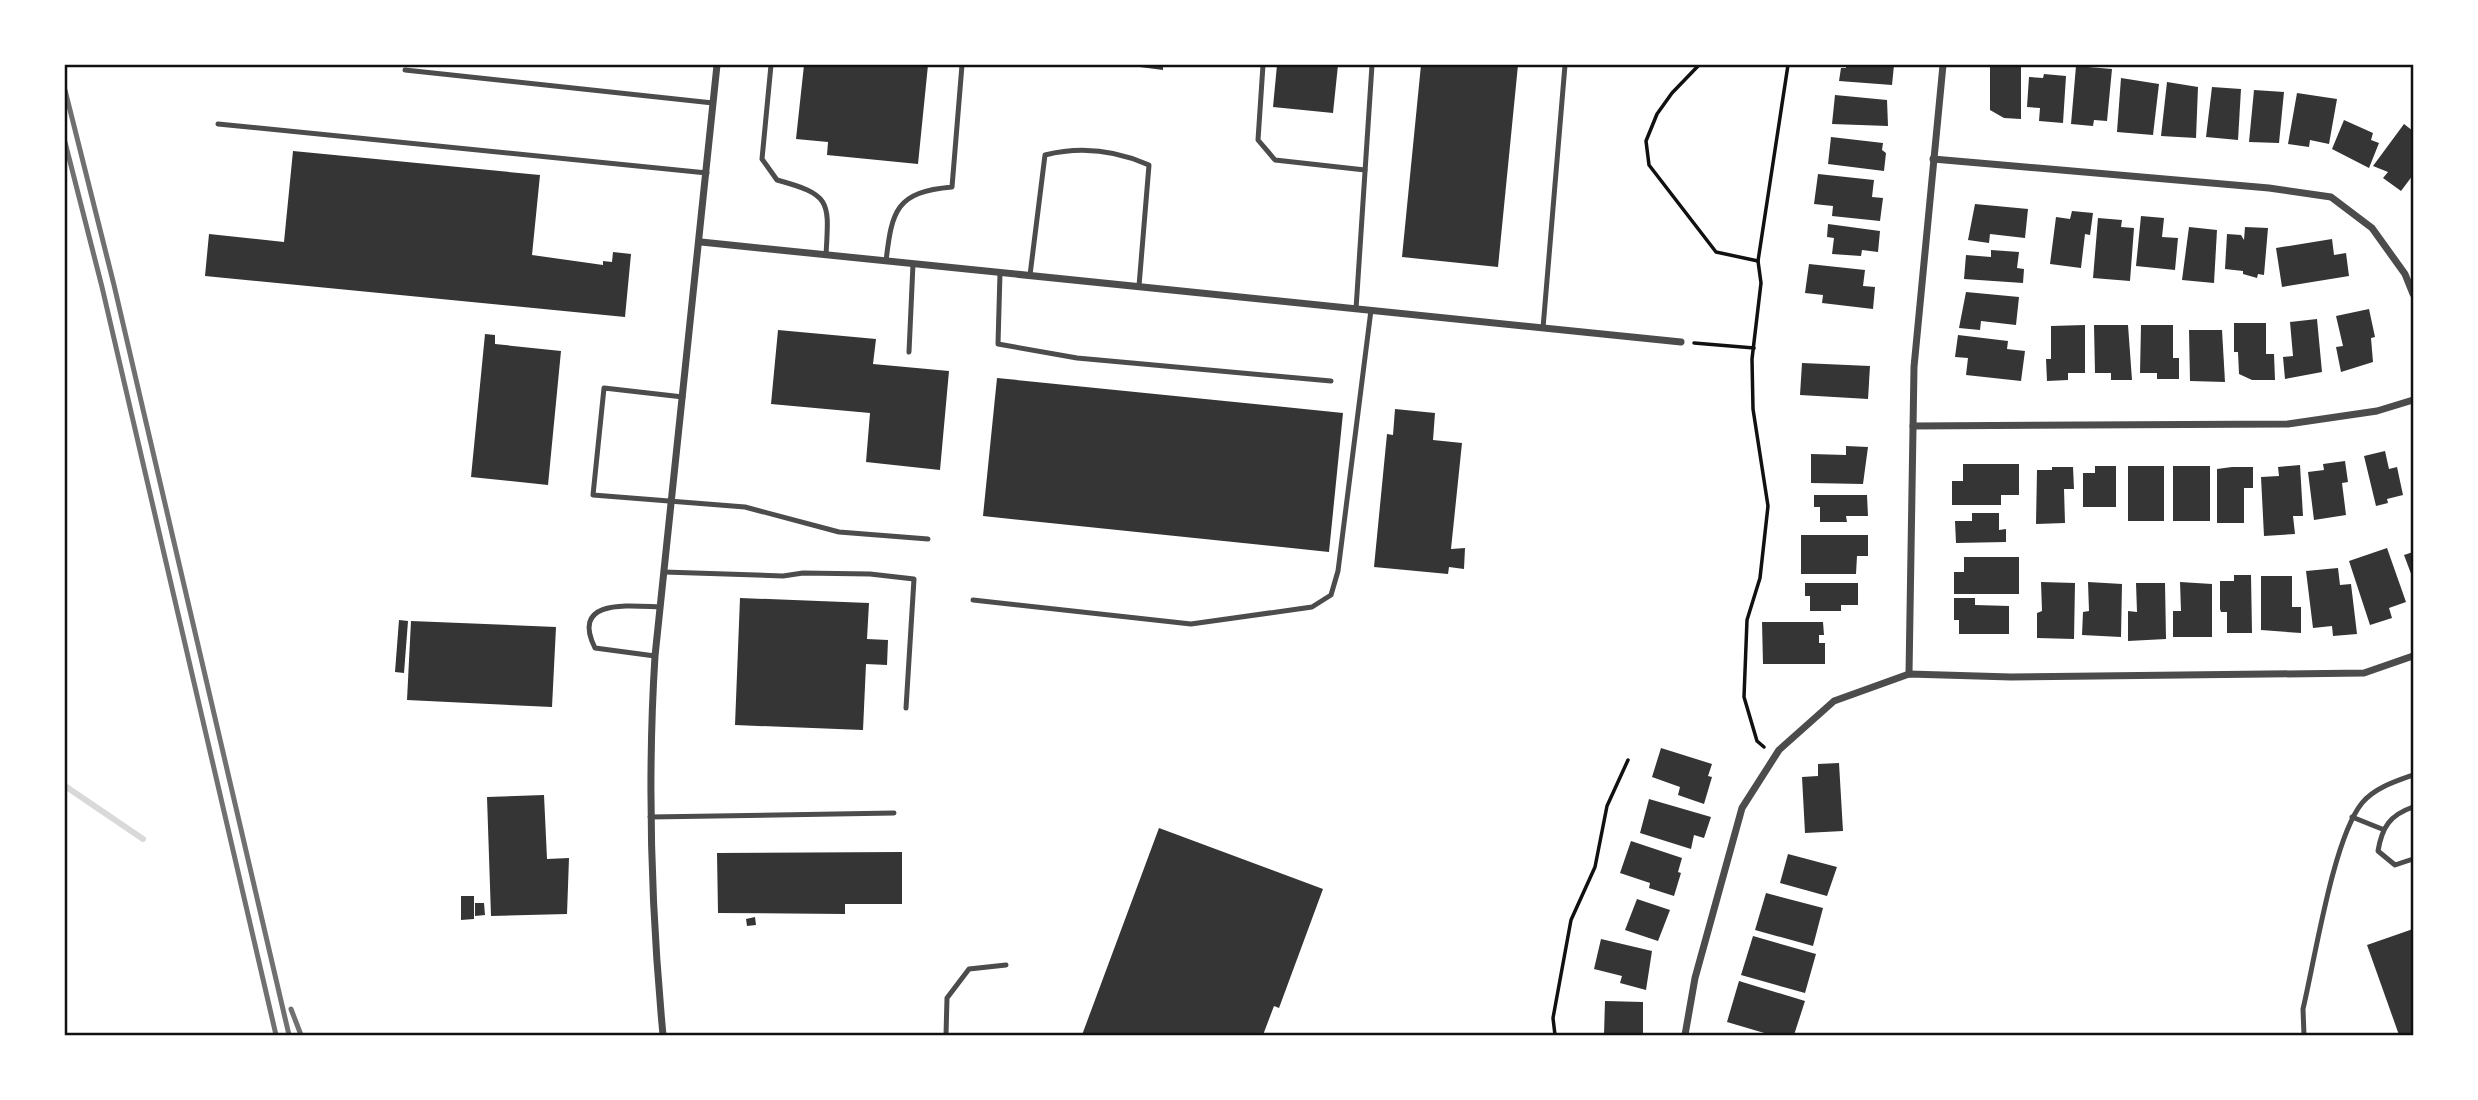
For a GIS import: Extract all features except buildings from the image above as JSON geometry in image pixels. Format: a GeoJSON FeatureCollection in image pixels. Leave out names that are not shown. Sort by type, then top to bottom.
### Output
{"type":"FeatureCollection","features":[{"type":"Feature","properties":{"kind":"street"},"geometry":{"type":"LineString","coordinates":[[663,1035],[652,917],[650,817],[655,656],[701,242],[717,65]]}},
{"type":"Feature","properties":{"kind":"street"},"geometry":{"type":"LineString","coordinates":[[1909,674],[1914,367],[1943,65]]}},
{"type":"Feature","properties":{"kind":"street"},"geometry":{"type":"LineString","coordinates":[[1933,159],[2269,188],[2331,197],[2372,228],[2405,274],[2413,293]]}},
{"type":"Feature","properties":{"kind":"street"},"geometry":{"type":"LineString","coordinates":[[701,242],[1681,342]]}},
{"type":"Feature","properties":{"kind":"street"},"geometry":{"type":"LineString","coordinates":[[1913,426],[2288,424],[2377,411],[2413,400]]}},
{"type":"Feature","properties":{"kind":"street"},"geometry":{"type":"LineString","coordinates":[[1685,1035],[1695,978],[1742,808],[1779,750],[1834,701],[1909,674],[2025,677],[2364,673],[2413,656]]}},
{"type":"Feature","properties":{"kind":"lane"},"geometry":{"type":"LineString","coordinates":[[771,65],[762,159],[776,180],[806,188],[824,203],[828,210],[826,255]]}},
{"type":"Feature","properties":{"kind":"lane"},"geometry":{"type":"LineString","coordinates":[[886,261],[891,221],[902,204],[924,190],[952,187],[962,65]]}},
{"type":"Feature","properties":{"kind":"lane"},"geometry":{"type":"LineString","coordinates":[[1263,65],[1258,140],[1275,160],[1365,170]]}},
{"type":"Feature","properties":{"kind":"lane"},"geometry":{"type":"LineString","coordinates":[[1356,309],[1371,65]]}},
{"type":"Feature","properties":{"kind":"lane"},"geometry":{"type":"LineString","coordinates":[[1543,328],[1565,65]]}},
{"type":"Feature","properties":{"kind":"lane"},"geometry":{"type":"LineString","coordinates":[[405,71],[713,103]]}},
{"type":"Feature","properties":{"kind":"lane"},"geometry":{"type":"LineString","coordinates":[[218,124],[707,173]]}},
{"type":"Feature","properties":{"kind":"lane"},"geometry":{"type":"LineString","coordinates":[[1030,275],[1045,155],[1072,148],[1124,154],[1149,165],[1139,286]]}},
{"type":"Feature","properties":{"kind":"lane"},"geometry":{"type":"LineString","coordinates":[[909,352],[913,264]]}},
{"type":"Feature","properties":{"kind":"lane"},"geometry":{"type":"LineString","coordinates":[[1000,272],[998,344],[1077,358],[1331,381]]}},
{"type":"Feature","properties":{"kind":"lane"},"geometry":{"type":"LineString","coordinates":[[973,600],[1191,624],[1312,607],[1331,595],[1338,571],[1371,310]]}},
{"type":"Feature","properties":{"kind":"lane"},"geometry":{"type":"LineString","coordinates":[[683,397],[604,388],[593,495],[745,507],[839,532],[928,539]]}},
{"type":"Feature","properties":{"kind":"lane"},"geometry":{"type":"LineString","coordinates":[[664,572],[783,576],[803,573],[870,574],[914,579],[906,708]]}},
{"type":"Feature","properties":{"kind":"lane"},"geometry":{"type":"LineString","coordinates":[[655,656],[595,649],[590,638],[592,617],[599,609],[612,606],[660,607]]}},
{"type":"Feature","properties":{"kind":"lane"},"geometry":{"type":"LineString","coordinates":[[2304,1035],[2303,1009],[2345,828],[2363,801],[2386,785],[2413,775]]}},
{"type":"Feature","properties":{"kind":"lane"},"geometry":{"type":"LineString","coordinates":[[2413,807],[2397,813],[2382,830],[2378,851],[2395,866],[2413,859]]}},
{"type":"Feature","properties":{"kind":"lane"},"geometry":{"type":"LineString","coordinates":[[650,817],[894,813]]}},
{"type":"Feature","properties":{"kind":"lane"},"geometry":{"type":"LineString","coordinates":[[2352,817],[2382,830]]}},
{"type":"Feature","properties":{"kind":"lane"},"geometry":{"type":"LineString","coordinates":[[946,1035],[947,998],[970,969],[1006,965]]}},
{"type":"Feature","properties":{"kind":"path"},"geometry":{"type":"LineString","coordinates":[[1699,65],[1672,93],[1657,114],[1646,141],[1649,165],[1716,252],[1758,261]]}},
{"type":"Feature","properties":{"kind":"path"},"geometry":{"type":"LineString","coordinates":[[1757,741],[1744,697],[1747,620],[1762,566],[1768,506],[1753,409],[1754,348],[1762,283],[1758,261],[1788,65]]}},
{"type":"Feature","properties":{"kind":"path"},"geometry":{"type":"LineString","coordinates":[[1681,342],[1754,348]]}},
{"type":"Feature","properties":{"kind":"path"},"geometry":{"type":"LineString","coordinates":[[1555,1035],[1553,1018],[1570,920],[1595,867],[1607,806],[1628,760]]}},
{"type":"Feature","properties":{"kind":"waterway"},"geometry":{"type":"LineString","coordinates":[[65,786],[143,839]]}},
{"type":"Feature","properties":{"kind":"railway"},"geometry":{"type":"LineString","coordinates":[[65,90],[114,285],[289,1035]]}},
{"type":"Feature","properties":{"kind":"railway"},"geometry":{"type":"LineString","coordinates":[[65,142],[102,287],[276,1035]]}},
{"type":"Feature","properties":{"kind":"railway"},"geometry":{"type":"LineString","coordinates":[[291,1009],[301,1035]]}}]}
